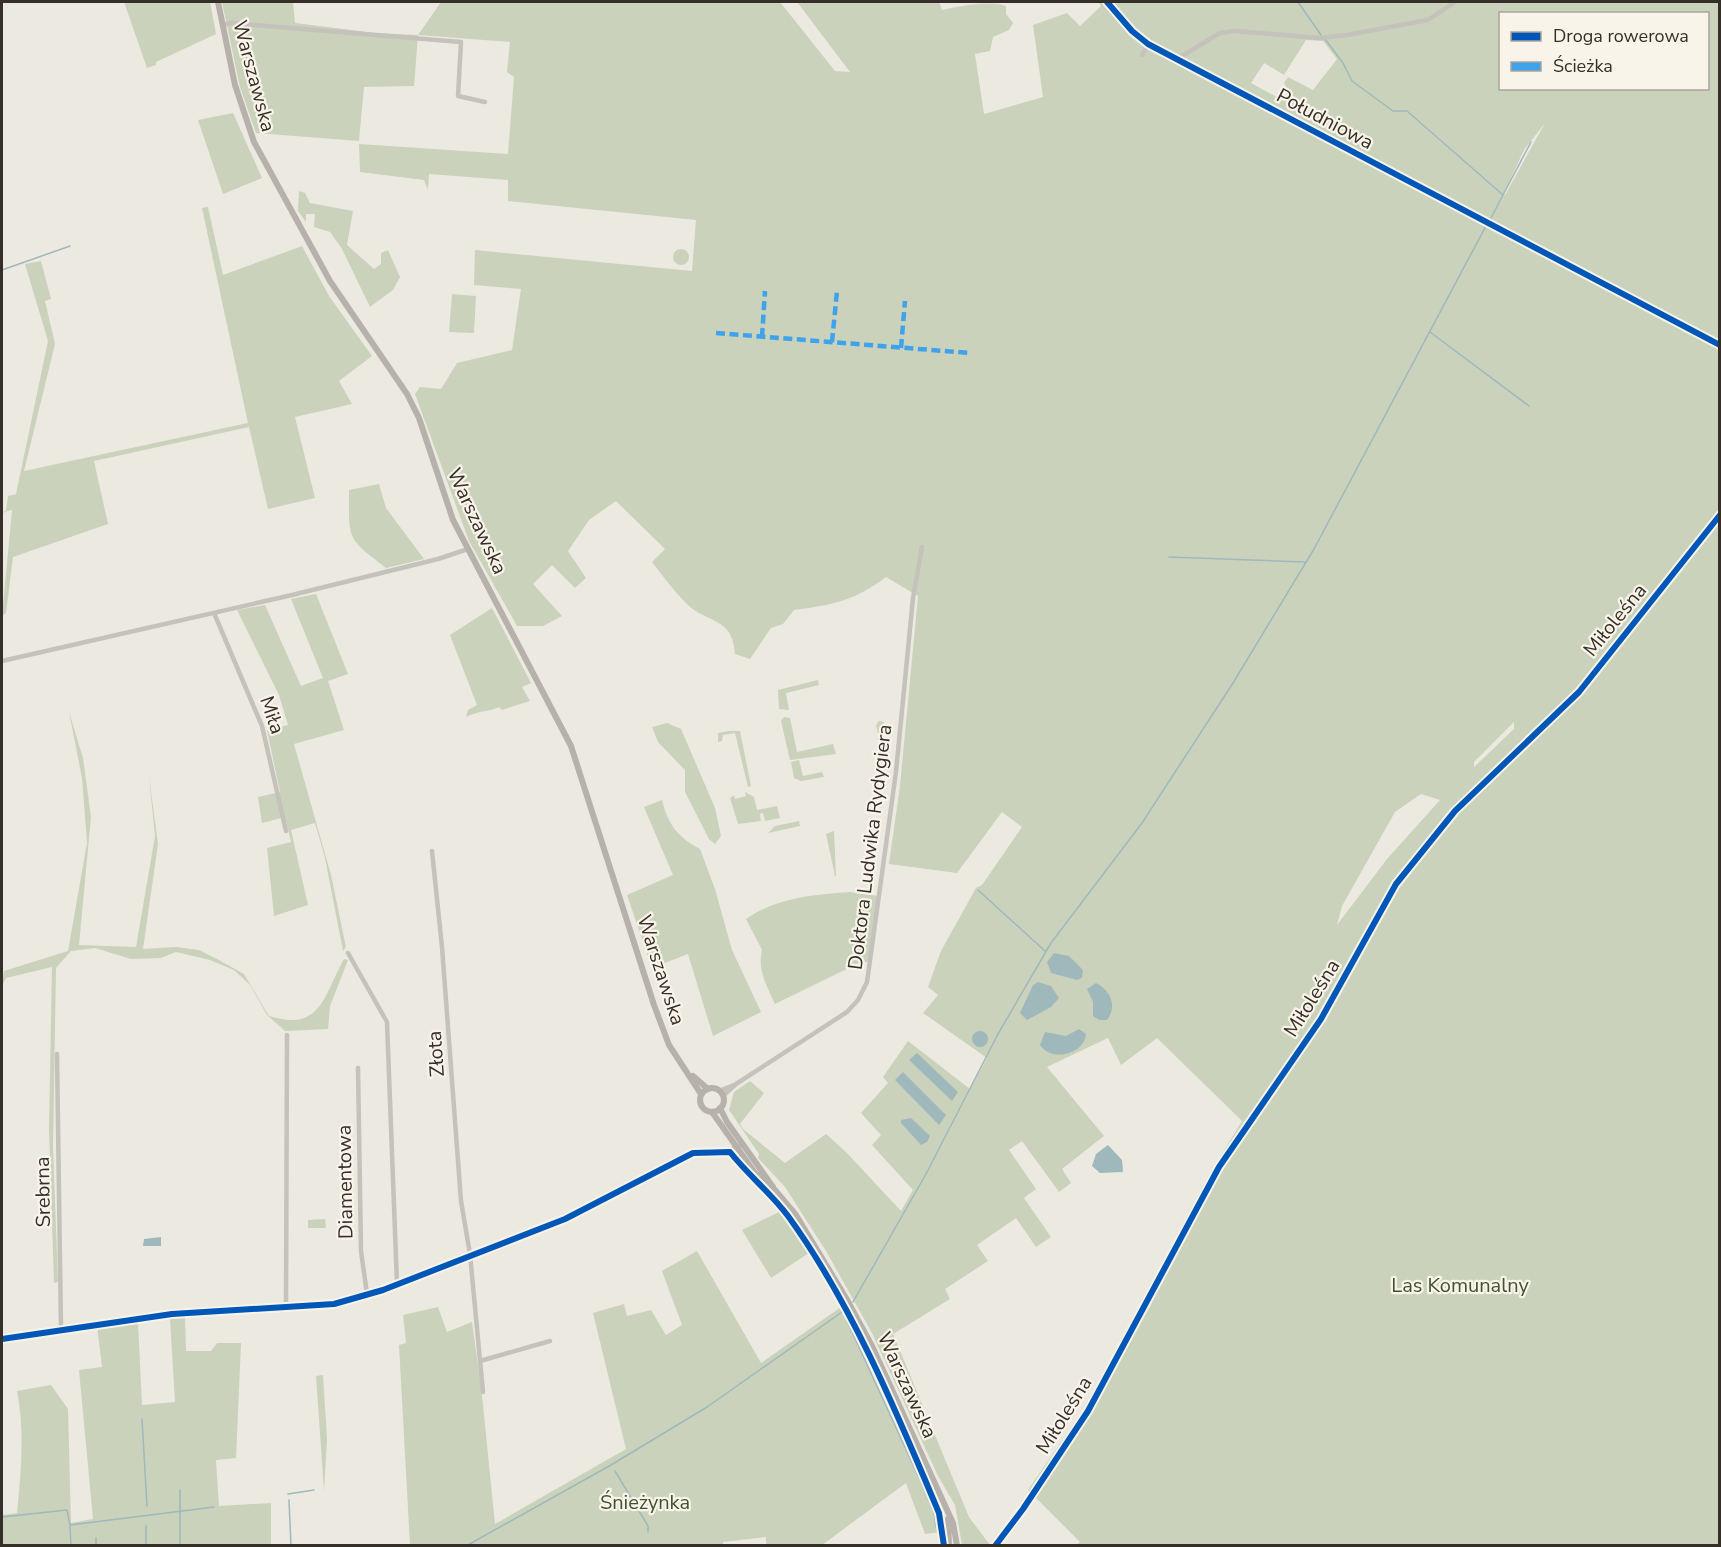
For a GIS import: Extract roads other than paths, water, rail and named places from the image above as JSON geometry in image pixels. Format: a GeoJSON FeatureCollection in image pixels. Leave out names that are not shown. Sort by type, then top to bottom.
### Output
{"type":"FeatureCollection","features":[{"type":"Feature","properties":{"kind":"main road","name":"Warszawska"},"geometry":{"type":"LineString","coordinates":[[218,2],[242,111],[254,142],[330,281],[407,394],[421,425],[446,503],[571,746],[669,1045],[702,1094]]}},
{"type":"Feature","properties":{"kind":"main road","name":"Warszawska"},"geometry":{"type":"LineString","coordinates":[[683,1067],[708,1089]]}},
{"type":"Feature","properties":{"kind":"main road"},"geometry":{"type":"LineString","coordinates":[[708,1089],[721,1093],[720,1108],[712,1112],[701,1105],[702,1094],[708,1089]]}},
{"type":"Feature","properties":{"kind":"main road","name":"Warszawska"},"geometry":{"type":"LineString","coordinates":[[720,1108],[756,1173],[775,1190],[802,1224],[864,1330],[956,1531],[957,1545]]}},
{"type":"Feature","properties":{"kind":"main road","name":"Warszawska"},"geometry":{"type":"LineString","coordinates":[[712,1112],[740,1146]]}},
{"type":"Feature","properties":{"kind":"main road","name":"Warszawska"},"geometry":{"type":"LineString","coordinates":[[948,1515],[949,1545]]}},
{"type":"Feature","properties":{"kind":"street","name":"Południowa"},"geometry":{"type":"LineString","coordinates":[[1107,2],[1132,31],[1148,44],[1719,345]]}},
{"type":"Feature","properties":{"kind":"street"},"geometry":{"type":"LineString","coordinates":[[1177,59],[1220,33],[1236,31],[1320,38],[1347,35],[1428,20],[1455,2]]}},
{"type":"Feature","properties":{"kind":"street"},"geometry":{"type":"LineString","coordinates":[[223,26],[231,23],[461,42],[458,96],[485,102]]}},
{"type":"Feature","properties":{"kind":"street"},"geometry":{"type":"LineString","coordinates":[[1142,55],[1148,44]]}},
{"type":"Feature","properties":{"kind":"street","name":"Miłoleśna"},"geometry":{"type":"LineString","coordinates":[[995,1545],[1023,1509],[1088,1411],[1219,1167],[1321,1019],[1396,884],[1455,811],[1579,692],[1719,515]]}},
{"type":"Feature","properties":{"kind":"street","name":"Doktora Ludwika Rydygiera"},"geometry":{"type":"LineString","coordinates":[[721,1093],[842,1016],[858,1000],[867,982],[896,772],[913,598],[922,548]]}},
{"type":"Feature","properties":{"kind":"street"},"geometry":{"type":"LineString","coordinates":[[2,661],[438,560],[468,549]]}},
{"type":"Feature","properties":{"kind":"street","name":"Miła"},"geometry":{"type":"LineString","coordinates":[[214,613],[262,726],[286,831]]}},
{"type":"Feature","properties":{"kind":"street","name":"Złota"},"geometry":{"type":"LineString","coordinates":[[432,851],[442,947],[461,1201],[470,1254],[483,1392]]}},
{"type":"Feature","properties":{"kind":"street"},"geometry":{"type":"LineString","coordinates":[[348,953],[387,1023],[397,1284]]}},
{"type":"Feature","properties":{"kind":"street"},"geometry":{"type":"LineString","coordinates":[[286,1307],[287,1035]]}},
{"type":"Feature","properties":{"kind":"street","name":"Srebrna"},"geometry":{"type":"LineString","coordinates":[[57,1054],[61,1329]]}},
{"type":"Feature","properties":{"kind":"street","name":"Diamentowa"},"geometry":{"type":"LineString","coordinates":[[358,1068],[361,1251],[367,1294]]}},
{"type":"Feature","properties":{"kind":"street"},"geometry":{"type":"LineString","coordinates":[[2,1339],[172,1314],[333,1304],[397,1284],[587,1210],[687,1155],[701,1151],[725,1153],[740,1146]]}},
{"type":"Feature","properties":{"kind":"street"},"geometry":{"type":"LineString","coordinates":[[480,1361],[550,1341]]}},
{"type":"Feature","properties":{"kind":"water"},"geometry":{"type":"Polygon","coordinates":[[[1054,953],[1069,956],[1083,970],[1082,978],[1077,980],[1051,973],[1047,962],[1054,953]]]}},
{"type":"Feature","properties":{"kind":"water"},"geometry":{"type":"Polygon","coordinates":[[[1038,982],[1051,986],[1059,998],[1051,1007],[1027,1020],[1020,1013],[1033,985],[1038,982]]]}},
{"type":"Feature","properties":{"kind":"water"},"geometry":{"type":"Polygon","coordinates":[[[1096,983],[1109,994],[1111,999],[1112,1009],[1107,1020],[1099,1020],[1093,1016],[1093,1002],[1087,989],[1096,983]]]}},
{"type":"Feature","properties":{"kind":"water"},"geometry":{"type":"Polygon","coordinates":[[[1079,1029],[1086,1034],[1084,1041],[1080,1047],[1066,1054],[1052,1053],[1040,1045],[1045,1032],[1066,1036],[1079,1029]]]}},
{"type":"Feature","properties":{"kind":"water"},"geometry":{"type":"Polygon","coordinates":[[[977,1031],[983,1031],[988,1039],[986,1045],[977,1047],[972,1042],[972,1036],[977,1031]]]}},
{"type":"Feature","properties":{"kind":"water"},"geometry":{"type":"Polygon","coordinates":[[[917,1053],[958,1092],[952,1101],[909,1060],[917,1053]]]}},
{"type":"Feature","properties":{"kind":"water"},"geometry":{"type":"Polygon","coordinates":[[[903,1072],[946,1115],[939,1125],[895,1080],[903,1072]]]}},
{"type":"Feature","properties":{"kind":"water"},"geometry":{"type":"Polygon","coordinates":[[[911,1118],[930,1136],[927,1142],[921,1145],[901,1123],[901,1120],[911,1118]]]}},
{"type":"Feature","properties":{"kind":"water"},"geometry":{"type":"Polygon","coordinates":[[[1108,1145],[1122,1160],[1123,1172],[1100,1173],[1092,1166],[1096,1154],[1108,1145]]]}},
{"type":"Feature","properties":{"kind":"water"},"geometry":{"type":"Polygon","coordinates":[[[161,1237],[161,1246],[143,1246],[144,1239],[161,1237]]]}},
{"type":"Feature","properties":{"kind":"waterway"},"geometry":{"type":"LineString","coordinates":[[1298,2],[1321,35]]}},
{"type":"Feature","properties":{"kind":"waterway"},"geometry":{"type":"LineString","coordinates":[[1325,39],[1343,63],[1352,81],[1393,111],[1407,111],[1503,195],[1490,220]]}},
{"type":"Feature","properties":{"kind":"waterway"},"geometry":{"type":"LineString","coordinates":[[1503,195],[1531,142]]}},
{"type":"Feature","properties":{"kind":"waterway"},"geometry":{"type":"LineString","coordinates":[[853,1302],[926,1174],[998,1034],[1051,943],[1142,823],[1233,683],[1314,549],[1487,224]]}},
{"type":"Feature","properties":{"kind":"waterway"},"geometry":{"type":"LineString","coordinates":[[2,270],[70,246]]}},
{"type":"Feature","properties":{"kind":"waterway"},"geometry":{"type":"LineString","coordinates":[[1430,332],[1529,406]]}},
{"type":"Feature","properties":{"kind":"waterway"},"geometry":{"type":"LineString","coordinates":[[1169,557],[1305,562]]}},
{"type":"Feature","properties":{"kind":"waterway"},"geometry":{"type":"LineString","coordinates":[[978,890],[1045,951]]}},
{"type":"Feature","properties":{"kind":"waterway"},"geometry":{"type":"LineString","coordinates":[[466,1546],[611,1465],[707,1407],[842,1312]]}},
{"type":"Feature","properties":{"kind":"waterway"},"geometry":{"type":"LineString","coordinates":[[847,1321],[921,1482],[934,1513],[936,1527]]}},
{"type":"Feature","properties":{"kind":"waterway"},"geometry":{"type":"LineString","coordinates":[[142,1419],[147,1506]]}},
{"type":"Feature","properties":{"kind":"waterway"},"geometry":{"type":"LineString","coordinates":[[615,1471],[648,1526],[648,1532]]}},
{"type":"Feature","properties":{"kind":"waterway"},"geometry":{"type":"LineString","coordinates":[[180,1490],[180,1546]]}},
{"type":"Feature","properties":{"kind":"waterway"},"geometry":{"type":"LineString","coordinates":[[288,1494],[314,1490]]}},
{"type":"Feature","properties":{"kind":"waterway"},"geometry":{"type":"LineString","coordinates":[[289,1500],[291,1546]]}},
{"type":"Feature","properties":{"kind":"waterway"},"geometry":{"type":"LineString","coordinates":[[2,1517],[67,1510],[70,1525],[214,1507]]}},
{"type":"Feature","properties":{"kind":"waterway"},"geometry":{"type":"LineString","coordinates":[[70,1526],[71,1546]]}},
{"type":"Feature","properties":{"kind":"waterway"},"geometry":{"type":"LineString","coordinates":[[146,1526],[146,1546]]}},
{"type":"Feature","properties":{"kind":"waterway"},"geometry":{"type":"LineString","coordinates":[[96,1538],[96,1546]]}},
{"type":"Feature","properties":{"kind":"park label","name":"Las Komunalny"},"geometry":{"type":"Point","coordinates":[1460,1285]}},
{"type":"Feature","properties":{"kind":"park label","name":"Śnieżynka"},"geometry":{"type":"Point","coordinates":[645,1502]}}]}
